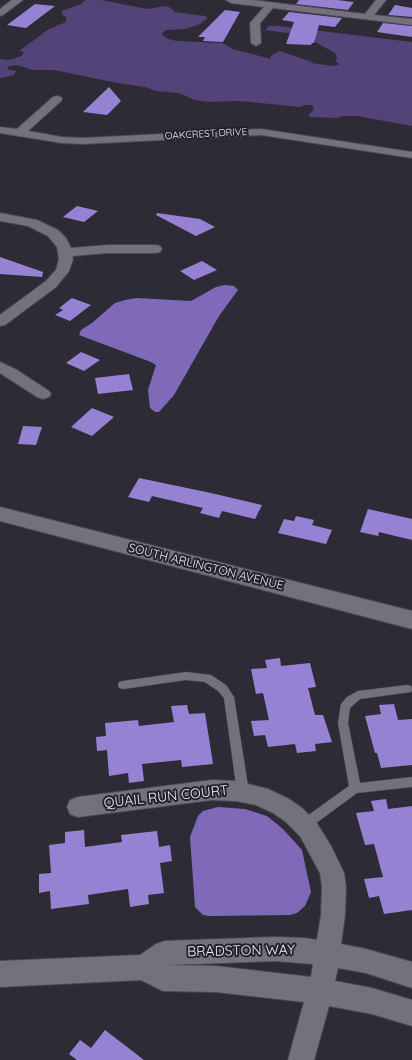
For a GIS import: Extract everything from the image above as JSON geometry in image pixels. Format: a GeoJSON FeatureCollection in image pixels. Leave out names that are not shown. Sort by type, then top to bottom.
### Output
{"type":"FeatureCollection","features":[{"type":"Feature","properties":{"kind":"main road","name":"SOUTH ARLINGTON AVENUE"},"geometry":{"type":"LineString","coordinates":[[0,514],[412,620]]}},
{"type":"Feature","properties":{"kind":"street"},"geometry":{"type":"LineString","coordinates":[[0,13],[18,0]]}},
{"type":"Feature","properties":{"kind":"street"},"geometry":{"type":"LineString","coordinates":[[231,0],[412,22]]}},
{"type":"Feature","properties":{"kind":"street"},"geometry":{"type":"LineString","coordinates":[[368,16],[381,0]]}},
{"type":"Feature","properties":{"kind":"street"},"geometry":{"type":"LineString","coordinates":[[256,43],[255,23],[271,5]]}},
{"type":"Feature","properties":{"kind":"street"},"geometry":{"type":"LineString","coordinates":[[19,133],[57,99]]}},
{"type":"Feature","properties":{"kind":"street","name":"OAKCREST DRIVE"},"geometry":{"type":"LineString","coordinates":[[0,130],[62,140],[83,141],[261,132],[412,155]]}},
{"type":"Feature","properties":{"kind":"street"},"geometry":{"type":"LineString","coordinates":[[0,217],[27,222],[45,229],[61,241],[66,252],[66,259],[62,271],[51,284],[0,322]]}},
{"type":"Feature","properties":{"kind":"street"},"geometry":{"type":"LineString","coordinates":[[66,252],[108,249],[155,249]]}},
{"type":"Feature","properties":{"kind":"street"},"geometry":{"type":"LineString","coordinates":[[0,367],[12,373],[43,394]]}},
{"type":"Feature","properties":{"kind":"street","name":"QUAIL RUN COURT"},"geometry":{"type":"LineString","coordinates":[[78,807],[212,790],[243,792],[268,799],[281,806],[304,825],[317,841],[332,874],[334,887],[333,915],[324,972],[301,1060]]}},
{"type":"Feature","properties":{"kind":"street","name":"BRADSTON WAY"},"geometry":{"type":"LineString","coordinates":[[412,975],[366,961],[324,972],[223,980],[163,978],[144,967],[165,952],[275,949],[304,950],[324,972],[372,1001],[412,1013]]}},
{"type":"Feature","properties":{"kind":"street"},"geometry":{"type":"LineString","coordinates":[[0,974],[144,967]]}},
{"type":"Feature","properties":{"kind":"lane"},"geometry":{"type":"LineString","coordinates":[[123,685],[186,676],[207,678],[222,688],[230,697],[243,792]]}},
{"type":"Feature","properties":{"kind":"lane"},"geometry":{"type":"LineString","coordinates":[[355,788],[343,723],[345,707],[358,695],[407,689]]}},
{"type":"Feature","properties":{"kind":"lane"},"geometry":{"type":"LineString","coordinates":[[304,825],[355,788],[412,782]]}},
{"type":"Feature","properties":{"kind":"shaded area"},"geometry":{"type":"Polygon","coordinates":[[[85,0],[101,0],[147,9],[166,6],[175,12],[205,16],[208,18],[198,25],[184,29],[167,30],[163,32],[162,35],[168,39],[177,41],[222,43],[233,49],[271,59],[270,56],[280,51],[312,62],[311,63],[334,66],[340,64],[335,61],[337,58],[335,53],[308,38],[295,34],[265,30],[269,26],[412,42],[412,126],[357,116],[342,116],[338,118],[311,117],[308,116],[314,109],[312,105],[300,107],[239,101],[208,102],[195,100],[179,93],[156,91],[145,87],[54,70],[33,70],[17,65],[9,66],[7,69],[16,71],[14,75],[0,78],[0,59],[9,60],[22,56],[24,52],[19,51],[49,29],[66,22],[66,17],[62,14],[62,11],[81,4],[85,0]]]}},
{"type":"Feature","properties":{"kind":"shaded area"},"geometry":{"type":"Polygon","coordinates":[[[225,285],[234,286],[238,290],[219,316],[174,395],[159,412],[155,412],[150,408],[148,390],[156,365],[79,335],[81,330],[92,323],[115,303],[137,298],[191,301],[216,287],[225,285]]]}},
{"type":"Feature","properties":{"kind":"shaded area"},"geometry":{"type":"Polygon","coordinates":[[[218,807],[245,809],[267,816],[283,829],[302,850],[311,892],[305,906],[297,913],[290,915],[209,916],[203,915],[195,907],[190,837],[198,816],[203,811],[218,807]]]}},
{"type":"Feature","properties":{"kind":"building"},"geometry":{"type":"Polygon","coordinates":[[[299,0],[337,0],[354,2],[348,10],[296,4],[299,0]]]}},
{"type":"Feature","properties":{"kind":"building"},"geometry":{"type":"Polygon","coordinates":[[[35,4],[55,6],[26,28],[7,25],[35,4]]]}},
{"type":"Feature","properties":{"kind":"building"},"geometry":{"type":"Polygon","coordinates":[[[395,5],[412,8],[412,17],[388,15],[395,5]]]}},
{"type":"Feature","properties":{"kind":"building"},"geometry":{"type":"Polygon","coordinates":[[[225,10],[240,12],[223,42],[203,41],[205,37],[198,37],[225,10]]]}},
{"type":"Feature","properties":{"kind":"building"},"geometry":{"type":"Polygon","coordinates":[[[289,12],[342,18],[335,27],[319,25],[314,43],[311,45],[286,44],[294,22],[282,20],[289,12]]]}},
{"type":"Feature","properties":{"kind":"building"},"geometry":{"type":"Polygon","coordinates":[[[383,23],[412,26],[412,37],[377,32],[383,23]]]}},
{"type":"Feature","properties":{"kind":"building"},"geometry":{"type":"Polygon","coordinates":[[[109,87],[121,101],[107,115],[83,112],[109,87]]]}},
{"type":"Feature","properties":{"kind":"building"},"geometry":{"type":"Polygon","coordinates":[[[77,206],[98,211],[84,222],[63,217],[77,206]]]}},
{"type":"Feature","properties":{"kind":"building"},"geometry":{"type":"Polygon","coordinates":[[[157,213],[200,219],[215,227],[196,236],[156,215],[157,213]]]}},
{"type":"Feature","properties":{"kind":"building"},"geometry":{"type":"Polygon","coordinates":[[[0,257],[43,272],[42,277],[0,274],[0,257]]]}},
{"type":"Feature","properties":{"kind":"building"},"geometry":{"type":"Polygon","coordinates":[[[202,261],[217,270],[194,280],[180,271],[202,261]]]}},
{"type":"Feature","properties":{"kind":"building"},"geometry":{"type":"Polygon","coordinates":[[[72,298],[91,305],[70,321],[55,315],[63,310],[59,308],[72,298]]]}},
{"type":"Feature","properties":{"kind":"building"},"geometry":{"type":"Polygon","coordinates":[[[81,352],[100,360],[84,371],[66,363],[81,352]]]}},
{"type":"Feature","properties":{"kind":"building"},"geometry":{"type":"Polygon","coordinates":[[[129,374],[133,390],[98,394],[95,378],[129,374]]]}},
{"type":"Feature","properties":{"kind":"building"},"geometry":{"type":"Polygon","coordinates":[[[92,408],[114,417],[92,436],[71,427],[92,408]]]}},
{"type":"Feature","properties":{"kind":"building"},"geometry":{"type":"Polygon","coordinates":[[[23,426],[42,427],[36,445],[18,444],[23,426]]]}},
{"type":"Feature","properties":{"kind":"building"},"geometry":{"type":"Polygon","coordinates":[[[139,478],[262,505],[255,519],[222,511],[219,518],[200,513],[203,508],[152,496],[149,502],[128,497],[139,478]]]}},
{"type":"Feature","properties":{"kind":"building"},"geometry":{"type":"Polygon","coordinates":[[[368,509],[412,519],[412,540],[379,532],[378,536],[360,532],[368,509]]]}},
{"type":"Feature","properties":{"kind":"building"},"geometry":{"type":"Polygon","coordinates":[[[296,516],[314,520],[312,525],[332,530],[326,544],[278,533],[284,519],[294,521],[296,516]]]}},
{"type":"Feature","properties":{"kind":"building"},"geometry":{"type":"Polygon","coordinates":[[[280,658],[281,666],[310,663],[316,687],[308,688],[315,715],[323,715],[332,742],[315,744],[316,751],[297,753],[295,744],[268,747],[265,735],[254,736],[251,721],[269,720],[263,693],[256,694],[251,669],[267,668],[265,660],[280,658]]]}},
{"type":"Feature","properties":{"kind":"building"},"geometry":{"type":"Polygon","coordinates":[[[394,704],[398,720],[412,719],[412,765],[381,768],[377,753],[375,753],[365,716],[381,714],[379,705],[394,704]]]}},
{"type":"Feature","properties":{"kind":"building"},"geometry":{"type":"Polygon","coordinates":[[[187,705],[189,714],[205,713],[213,764],[182,767],[181,760],[142,764],[144,781],[129,783],[128,773],[109,776],[107,750],[97,751],[96,737],[106,736],[105,723],[138,720],[139,726],[174,722],[171,706],[187,705]]]}},
{"type":"Feature","properties":{"kind":"building"},"geometry":{"type":"Polygon","coordinates":[[[386,799],[388,809],[412,806],[412,910],[384,914],[379,896],[369,898],[364,879],[383,877],[374,844],[365,845],[356,813],[374,811],[371,801],[386,799]]]}},
{"type":"Feature","properties":{"kind":"building"},"geometry":{"type":"Polygon","coordinates":[[[84,830],[85,847],[122,842],[121,835],[157,831],[159,847],[170,845],[172,861],[160,863],[164,893],[148,895],[149,904],[130,907],[128,889],[88,895],[89,904],[51,909],[50,891],[39,893],[39,874],[51,873],[49,845],[65,843],[65,832],[84,830]]]}},
{"type":"Feature","properties":{"kind":"building"},"geometry":{"type":"Polygon","coordinates":[[[105,1030],[144,1060],[77,1060],[69,1054],[80,1040],[91,1048],[105,1030]]]}}]}
